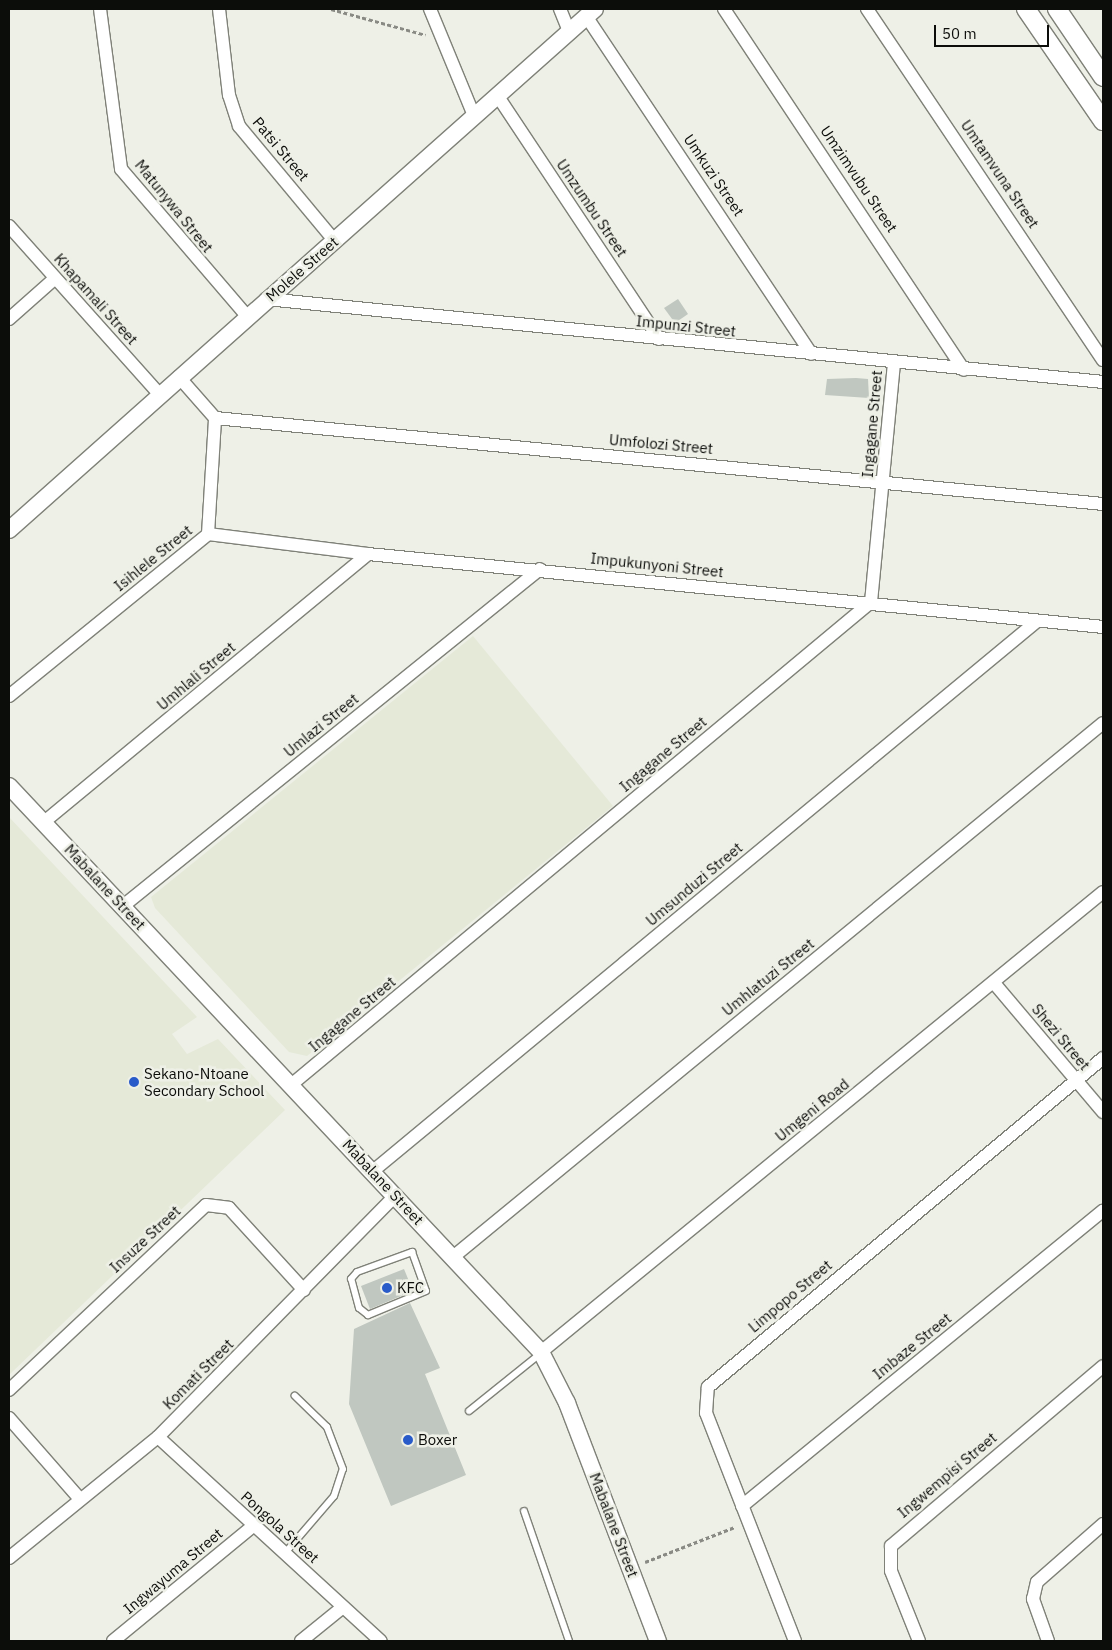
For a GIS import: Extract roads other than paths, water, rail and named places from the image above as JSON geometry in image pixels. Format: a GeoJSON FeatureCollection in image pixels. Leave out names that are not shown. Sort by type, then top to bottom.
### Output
{"type":"FeatureCollection","features":[{"type":"Feature","properties":{"kind":"main road"},"geometry":{"type":"LineString","coordinates":[[1026,9],[1103,121]]}},
{"type":"Feature","properties":{"kind":"main road"},"geometry":{"type":"LineString","coordinates":[[1057,9],[1103,77]]}},
{"type":"Feature","properties":{"kind":"street","name":"Matunywa Street"},"geometry":{"type":"LineString","coordinates":[[100,9],[121,169],[248,317]]}},
{"type":"Feature","properties":{"kind":"street","name":"Patsi Street"},"geometry":{"type":"LineString","coordinates":[[219,9],[229,94],[239,126],[334,240]]}},
{"type":"Feature","properties":{"kind":"street"},"geometry":{"type":"LineString","coordinates":[[430,9],[474,116]]}},
{"type":"Feature","properties":{"kind":"street"},"geometry":{"type":"LineString","coordinates":[[560,9],[569,31]]}},
{"type":"Feature","properties":{"kind":"street","name":"Umzimvubu Street"},"geometry":{"type":"LineString","coordinates":[[724,9],[964,370]]}},
{"type":"Feature","properties":{"kind":"street","name":"Umtamvuna Street"},"geometry":{"type":"LineString","coordinates":[[867,9],[1103,360]]}},
{"type":"Feature","properties":{"kind":"street","name":"Molele Street"},"geometry":{"type":"LineString","coordinates":[[9,530],[159,394],[591,13]]}},
{"type":"Feature","properties":{"kind":"street","name":"Umkuzi Street"},"geometry":{"type":"LineString","coordinates":[[591,13],[811,354]]}},
{"type":"Feature","properties":{"kind":"street","name":"Umzumbu Street"},"geometry":{"type":"LineString","coordinates":[[497,96],[659,339]]}},
{"type":"Feature","properties":{"kind":"street","name":"Khapamali Street"},"geometry":{"type":"LineString","coordinates":[[9,226],[54,279],[159,394]]}},
{"type":"Feature","properties":{"kind":"street"},"geometry":{"type":"LineString","coordinates":[[9,319],[54,279]]}},
{"type":"Feature","properties":{"kind":"street","name":"Impunzi Street"},"geometry":{"type":"LineString","coordinates":[[266,299],[964,370],[1103,382]]}},
{"type":"Feature","properties":{"kind":"street","name":"Ingagane Street"},"geometry":{"type":"LineString","coordinates":[[291,1086],[871,602],[894,363]]}},
{"type":"Feature","properties":{"kind":"street"},"geometry":{"type":"LineString","coordinates":[[179,377],[215,418]]}},
{"type":"Feature","properties":{"kind":"street","name":"Umfolozi Street"},"geometry":{"type":"LineString","coordinates":[[215,418],[1103,504]]}},
{"type":"Feature","properties":{"kind":"street","name":"Isihlele Street"},"geometry":{"type":"LineString","coordinates":[[9,696],[208,534],[215,418]]}},
{"type":"Feature","properties":{"kind":"street","name":"Impukunyoni Street"},"geometry":{"type":"LineString","coordinates":[[208,534],[368,554],[871,602],[1036,622],[1103,626]]}},
{"type":"Feature","properties":{"kind":"street","name":"Umhlali Street"},"geometry":{"type":"LineString","coordinates":[[44,822],[368,554]]}},
{"type":"Feature","properties":{"kind":"street","name":"Umlazi Street"},"geometry":{"type":"LineString","coordinates":[[123,906],[540,569]]}},
{"type":"Feature","properties":{"kind":"street","name":"Umsunduzi Street"},"geometry":{"type":"LineString","coordinates":[[373,1171],[1036,622]]}},
{"type":"Feature","properties":{"kind":"street","name":"Umhlatuzi Street"},"geometry":{"type":"LineString","coordinates":[[453,1257],[1103,723]]}},
{"type":"Feature","properties":{"kind":"street","name":"Mabalane Street"},"geometry":{"type":"LineString","coordinates":[[9,786],[373,1171],[394,1196],[541,1352],[567,1404],[658,1641]]}},
{"type":"Feature","properties":{"kind":"street","name":"Umgeni Road"},"geometry":{"type":"LineString","coordinates":[[541,1352],[1103,892]]}},
{"type":"Feature","properties":{"kind":"street","name":"Shezi Street"},"geometry":{"type":"LineString","coordinates":[[994,983],[1103,1112]]}},
{"type":"Feature","properties":{"kind":"street","name":"Limpopo Street"},"geometry":{"type":"LineString","coordinates":[[795,1641],[705,1408],[710,1384],[1103,1058]]}},
{"type":"Feature","properties":{"kind":"street","name":"Komati Street"},"geometry":{"type":"LineString","coordinates":[[9,1558],[158,1437],[394,1196]]}},
{"type":"Feature","properties":{"kind":"street","name":"Insuze Street"},"geometry":{"type":"LineString","coordinates":[[9,1390],[206,1205],[229,1208],[304,1290]]}},
{"type":"Feature","properties":{"kind":"street","name":"Imbaze Street"},"geometry":{"type":"LineString","coordinates":[[742,1506],[1103,1211]]}},
{"type":"Feature","properties":{"kind":"street","name":"Ingwempisi Street"},"geometry":{"type":"LineString","coordinates":[[919,1641],[891,1571],[891,1546],[1103,1366]]}},
{"type":"Feature","properties":{"kind":"street"},"geometry":{"type":"LineString","coordinates":[[9,1418],[80,1500]]}},
{"type":"Feature","properties":{"kind":"street","name":"Pongola Street"},"geometry":{"type":"LineString","coordinates":[[158,1437],[381,1641]]}},
{"type":"Feature","properties":{"kind":"street"},"geometry":{"type":"LineString","coordinates":[[1048,1641],[1033,1599],[1037,1582],[1103,1524]]}},
{"type":"Feature","properties":{"kind":"street","name":"Ingwayuma Street"},"geometry":{"type":"LineString","coordinates":[[113,1641],[254,1525]]}},
{"type":"Feature","properties":{"kind":"street"},"geometry":{"type":"LineString","coordinates":[[301,1641],[343,1607]]}},
{"type":"Feature","properties":{"kind":"lane"},"geometry":{"type":"LineString","coordinates":[[412,1252],[426,1292],[368,1315],[359,1308],[351,1279],[412,1252]]}},
{"type":"Feature","properties":{"kind":"lane"},"geometry":{"type":"LineString","coordinates":[[469,1411],[541,1352]]}},
{"type":"Feature","properties":{"kind":"lane"},"geometry":{"type":"LineString","coordinates":[[285,1553],[334,1496],[343,1469],[327,1427],[295,1396]]}},
{"type":"Feature","properties":{"kind":"lane"},"geometry":{"type":"LineString","coordinates":[[524,1511],[569,1641]]}},
{"type":"Feature","properties":{"kind":"place","name":"Sekano-Ntoane Secondary School"},"geometry":{"type":"Point","coordinates":[134,1082]}},
{"type":"Feature","properties":{"kind":"place","name":"KFC"},"geometry":{"type":"Point","coordinates":[387,1288]}},
{"type":"Feature","properties":{"kind":"place","name":"Boxer"},"geometry":{"type":"Point","coordinates":[408,1440]}}]}
